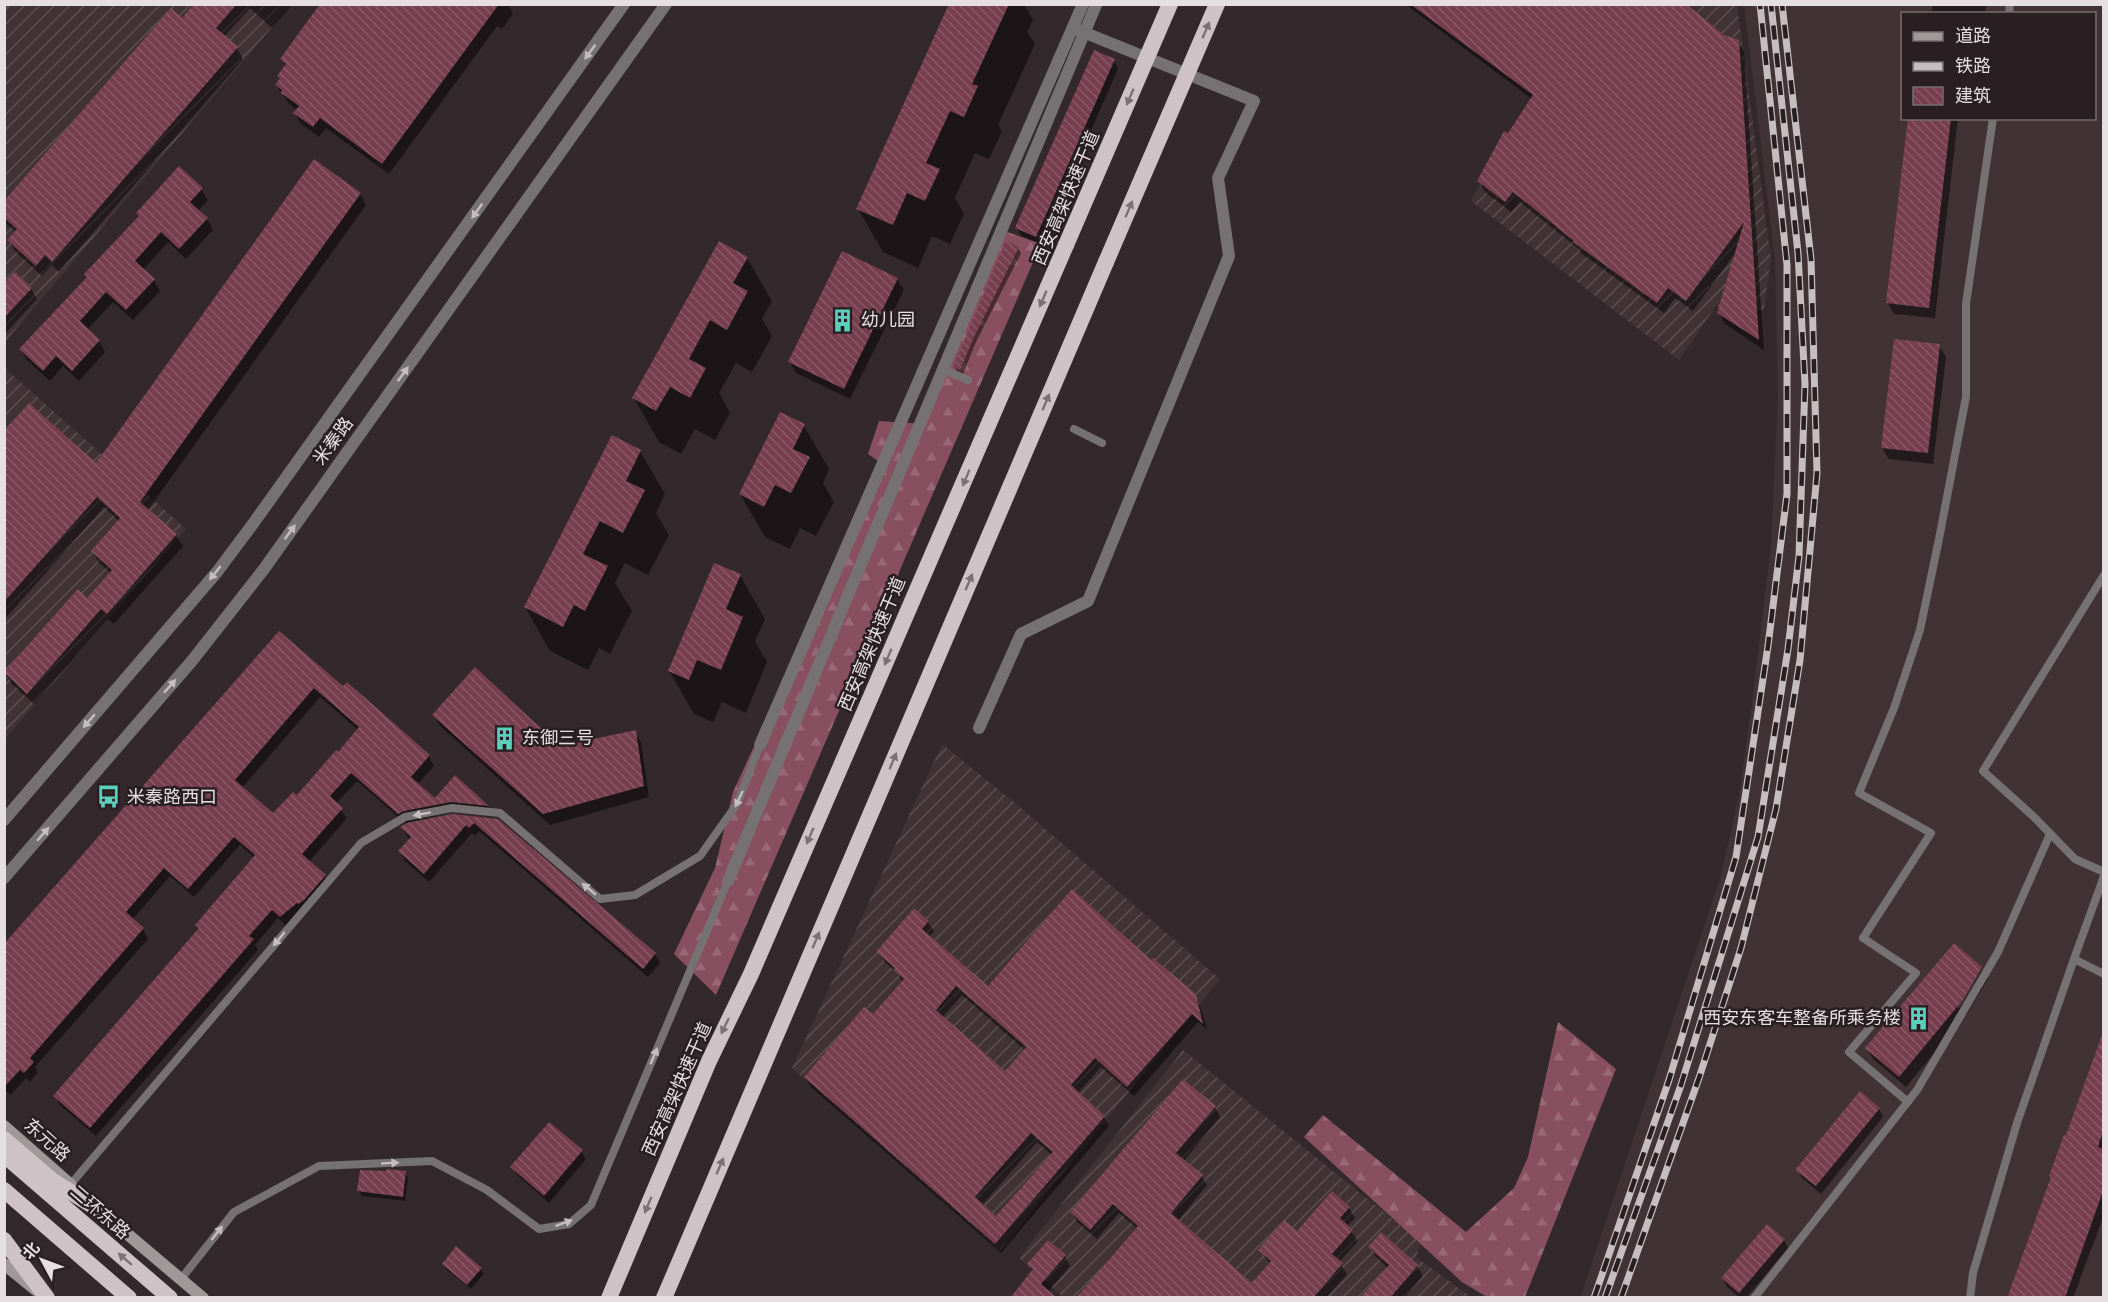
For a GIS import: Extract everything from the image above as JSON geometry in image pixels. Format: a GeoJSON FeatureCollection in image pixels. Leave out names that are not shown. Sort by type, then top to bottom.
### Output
{"type":"FeatureCollection","features":[{"type":"Feature","properties":{"kind":"highway","name":"西安高架快速干道"},"geometry":{"type":"LineString","coordinates":[[609,1298],[709,1061],[755,963],[1170,4]]}},
{"type":"Feature","properties":{"kind":"highway"},"geometry":{"type":"LineString","coordinates":[[664,1298],[1217,4]]}},
{"type":"Feature","properties":{"kind":"highway"},"geometry":{"type":"LineString","coordinates":[[4,1139],[53,1181],[98,1209]]}},
{"type":"Feature","properties":{"kind":"highway","name":"二环东路"},"geometry":{"type":"LineString","coordinates":[[4,1155],[170,1298]]}},
{"type":"Feature","properties":{"kind":"highway"},"geometry":{"type":"LineString","coordinates":[[4,1190],[129,1298]]}},
{"type":"Feature","properties":{"kind":"highway"},"geometry":{"type":"LineString","coordinates":[[4,1240],[46,1298]]}},
{"type":"Feature","properties":{"kind":"main road","name":"东元路"},"geometry":{"type":"LineString","coordinates":[[4,1126],[203,1298]]}},
{"type":"Feature","properties":{"kind":"main road"},"geometry":{"type":"LineString","coordinates":[[4,1264],[46,1298]]}},
{"type":"Feature","properties":{"kind":"street","name":"米秦路"},"geometry":{"type":"LineString","coordinates":[[4,820],[179,616],[255,521],[624,4]]}},
{"type":"Feature","properties":{"kind":"street","name":"米秦路"},"geometry":{"type":"LineString","coordinates":[[4,878],[191,662],[264,569],[666,4]]}},
{"type":"Feature","properties":{"kind":"street"},"geometry":{"type":"LineString","coordinates":[[728,881],[942,369],[1078,30],[1083,4]]}},
{"type":"Feature","properties":{"kind":"street"},"geometry":{"type":"LineString","coordinates":[[760,745],[1078,30],[1096,5]]}},
{"type":"Feature","properties":{"kind":"street"},"geometry":{"type":"LineString","coordinates":[[979,728],[1021,634],[1088,601],[1229,256],[1218,178],[1254,101],[1078,30]]}},
{"type":"Feature","properties":{"kind":"lane"},"geometry":{"type":"LineString","coordinates":[[1908,1102],[1849,1052],[1916,973],[1863,938],[1931,833],[1859,793],[1894,708],[1920,630],[1939,539],[1966,397],[1966,304],[1993,120]]}},
{"type":"Feature","properties":{"kind":"lane"},"geometry":{"type":"LineString","coordinates":[[942,369],[968,380]]}},
{"type":"Feature","properties":{"kind":"lane"},"geometry":{"type":"LineString","coordinates":[[1074,429],[1102,443]]}},
{"type":"Feature","properties":{"kind":"lane"},"geometry":{"type":"LineString","coordinates":[[2103,575],[1983,771],[2075,859],[2103,872]]}},
{"type":"Feature","properties":{"kind":"lane"},"geometry":{"type":"LineString","coordinates":[[70,1185],[361,843],[405,817],[452,808],[500,813],[600,899],[635,895],[700,856],[737,804],[760,745]]}},
{"type":"Feature","properties":{"kind":"lane"},"geometry":{"type":"LineString","coordinates":[[1754,1298],[1917,1089],[1998,952],[2050,834]]}},
{"type":"Feature","properties":{"kind":"lane"},"geometry":{"type":"LineString","coordinates":[[1970,1298],[1973,1273],[2017,1123],[2103,876]]}},
{"type":"Feature","properties":{"kind":"lane"},"geometry":{"type":"LineString","coordinates":[[181,1279],[234,1212],[319,1166],[432,1161],[487,1190],[539,1229],[569,1224],[591,1205],[728,881]]}},
{"type":"Feature","properties":{"kind":"lane"},"geometry":{"type":"LineString","coordinates":[[2074,959],[2103,974]]}},
{"type":"Feature","properties":{"kind":"shaded area"},"geometry":{"type":"Polygon","coordinates":[[[5,5],[291,5],[5,342],[5,5]]]}},
{"type":"Feature","properties":{"kind":"shaded area"},"geometry":{"type":"Polygon","coordinates":[[[1437,5],[1737,5],[1771,259],[1764,310],[1716,306],[1679,360],[1471,201],[1538,84],[1437,5]]]}},
{"type":"Feature","properties":{"kind":"shaded area"},"geometry":{"type":"Polygon","coordinates":[[[1744,5],[2103,5],[2103,1297],[1580,1298],[1721,875],[1739,795],[1771,545],[1778,397],[1775,260],[1744,5]]]}},
{"type":"Feature","properties":{"kind":"shaded area"},"geometry":{"type":"Polygon","coordinates":[[[5,368],[186,529],[5,739],[5,368]]]}},
{"type":"Feature","properties":{"kind":"shaded area"},"geometry":{"type":"Polygon","coordinates":[[[942,744],[1015,803],[1220,979],[1000,1251],[792,1068],[942,744]]]}},
{"type":"Feature","properties":{"kind":"shaded area"},"geometry":{"type":"Polygon","coordinates":[[[1183,1050],[1421,1242],[1416,1257],[1471,1297],[1063,1297],[1019,1258],[1183,1050]]]}},
{"type":"Feature","properties":{"kind":"green space"},"geometry":{"type":"Polygon","coordinates":[[[999,229],[1041,244],[716,995],[674,954],[715,868],[733,792],[884,465],[868,454],[879,421],[924,424],[999,229]]]}},
{"type":"Feature","properties":{"kind":"green space"},"geometry":{"type":"Polygon","coordinates":[[[1558,1022],[1616,1069],[1525,1297],[1487,1297],[1462,1282],[1304,1137],[1323,1115],[1466,1232],[1514,1188],[1528,1157],[1558,1022]]]}},
{"type":"Feature","properties":{"kind":"building"},"geometry":{"type":"Polygon","coordinates":[[[194,4],[237,4],[216,28],[238,47],[52,262],[45,255],[36,266],[7,240],[17,229],[4,218],[4,201],[171,8],[182,18],[194,4]]]}},
{"type":"Feature","properties":{"kind":"building"},"geometry":{"type":"Polygon","coordinates":[[[320,4],[499,4],[382,164],[320,118],[313,127],[293,113],[299,106],[281,93],[282,90],[275,85],[280,78],[277,76],[286,64],[280,59],[320,4]]]}},
{"type":"Feature","properties":{"kind":"building"},"geometry":{"type":"Polygon","coordinates":[[[949,4],[1009,4],[972,84],[978,86],[964,117],[950,111],[926,163],[940,169],[925,201],[907,193],[893,225],[856,209],[949,4]]]}},
{"type":"Feature","properties":{"kind":"building"},"geometry":{"type":"Polygon","coordinates":[[[1410,4],[1686,4],[1724,35],[1739,40],[1759,340],[1717,313],[1744,222],[1686,301],[1668,288],[1657,303],[1573,242],[1513,192],[1505,202],[1477,181],[1504,131],[1508,133],[1533,95],[1410,4]]]}},
{"type":"Feature","properties":{"kind":"building"},"geometry":{"type":"Polygon","coordinates":[[[1094,50],[1115,59],[1036,237],[1015,228],[1094,50]]]}},
{"type":"Feature","properties":{"kind":"building"},"geometry":{"type":"Polygon","coordinates":[[[1908,120],[1951,120],[1929,308],[1886,303],[1908,120]]]}},
{"type":"Feature","properties":{"kind":"building"},"geometry":{"type":"Polygon","coordinates":[[[314,159],[361,193],[140,502],[177,534],[107,614],[101,609],[27,694],[4,672],[78,589],[87,598],[112,570],[91,551],[120,518],[97,497],[4,602],[4,431],[29,403],[96,463],[314,159]]]}},
{"type":"Feature","properties":{"kind":"building"},"geometry":{"type":"Polygon","coordinates":[[[179,166],[203,188],[190,202],[208,218],[179,249],[161,232],[135,261],[155,279],[126,310],[106,292],[80,321],[100,340],[72,371],[56,356],[43,371],[19,349],[87,277],[84,274],[139,216],[136,213],[179,166]]]}},
{"type":"Feature","properties":{"kind":"building"},"geometry":{"type":"Polygon","coordinates":[[[1006,240],[1019,247],[960,370],[953,367],[1006,240]]]}},
{"type":"Feature","properties":{"kind":"building"},"geometry":{"type":"Polygon","coordinates":[[[719,241],[748,257],[733,283],[748,291],[727,330],[710,320],[689,359],[706,368],[690,398],[670,387],[656,411],[632,398],[719,241]]]}},
{"type":"Feature","properties":{"kind":"building","name":"幼儿园"},"geometry":{"type":"Polygon","coordinates":[[[842,251],[898,278],[844,389],[788,362],[842,251]]]}},
{"type":"Feature","properties":{"kind":"building"},"geometry":{"type":"Polygon","coordinates":[[[15,272],[32,288],[4,318],[4,283],[15,272]]]}},
{"type":"Feature","properties":{"kind":"building"},"geometry":{"type":"Polygon","coordinates":[[[1894,339],[1940,344],[1928,453],[1881,448],[1894,339]]]}},
{"type":"Feature","properties":{"kind":"building"},"geometry":{"type":"Polygon","coordinates":[[[780,412],[805,424],[793,449],[810,457],[791,493],[775,485],[764,507],[739,494],[780,412]]]}},
{"type":"Feature","properties":{"kind":"building"},"geometry":{"type":"Polygon","coordinates":[[[612,435],[641,450],[626,481],[645,490],[623,533],[600,521],[583,554],[608,566],[585,611],[574,605],[563,627],[524,607],[612,435]]]}},
{"type":"Feature","properties":{"kind":"building"},"geometry":{"type":"Polygon","coordinates":[[[714,563],[741,574],[726,609],[743,617],[721,670],[697,660],[689,680],[668,671],[714,563]]]}},
{"type":"Feature","properties":{"kind":"building"},"geometry":{"type":"Polygon","coordinates":[[[279,631],[343,686],[347,682],[430,755],[411,777],[435,798],[455,775],[489,806],[451,802],[398,814],[351,773],[330,796],[343,808],[302,854],[326,875],[304,900],[280,917],[272,910],[249,936],[254,939],[90,1128],[53,1096],[199,928],[195,925],[255,855],[234,837],[188,889],[164,868],[126,912],[144,928],[30,1058],[34,1062],[24,1073],[20,1070],[4,1087],[4,944],[279,631]],[[314,688],[235,780],[273,813],[293,792],[297,795],[359,727],[314,688]]]}},
{"type":"Feature","properties":{"kind":"building","name":"东御三号"},"geometry":{"type":"Polygon","coordinates":[[[475,667],[560,746],[636,730],[644,786],[543,814],[432,715],[475,667]]]}},
{"type":"Feature","properties":{"kind":"building"},"geometry":{"type":"Polygon","coordinates":[[[452,814],[498,819],[656,953],[643,969],[474,823],[469,828],[466,825],[424,874],[398,851],[411,837],[400,827],[407,823],[452,814]]]}},
{"type":"Feature","properties":{"kind":"building"},"geometry":{"type":"Polygon","coordinates":[[[1072,889],[1151,960],[1153,958],[1196,994],[1203,1024],[1192,1014],[1127,1087],[1095,1058],[1071,1085],[1105,1116],[995,1244],[804,1077],[864,1007],[873,1014],[904,979],[876,952],[914,908],[929,921],[922,929],[988,986],[1072,889]],[[956,986],[936,1010],[1005,1071],[1026,1047],[956,986]],[[1031,1133],[975,1197],[996,1216],[1053,1152],[1031,1133]]]}},
{"type":"Feature","properties":{"kind":"building","name":"西安东客车整备所乘务楼"},"geometry":{"type":"Polygon","coordinates":[[[1954,943],[1982,967],[1962,1001],[1899,1077],[1865,1048],[1954,943]]]}},
{"type":"Feature","properties":{"kind":"building"},"geometry":{"type":"Polygon","coordinates":[[[2102,1035],[2103,1131],[2098,1147],[2103,1149],[2103,1191],[2065,1298],[2007,1298],[2051,1177],[2049,1176],[2102,1035]]]}},
{"type":"Feature","properties":{"kind":"building"},"geometry":{"type":"Polygon","coordinates":[[[1183,1079],[1216,1106],[1176,1153],[1203,1175],[1171,1213],[1252,1283],[1271,1261],[1258,1250],[1284,1220],[1297,1231],[1332,1191],[1350,1207],[1340,1218],[1353,1230],[1332,1254],[1343,1263],[1313,1298],[1076,1298],[1138,1226],[1113,1204],[1090,1230],[1070,1212],[1183,1079]]]}},
{"type":"Feature","properties":{"kind":"building"},"geometry":{"type":"Polygon","coordinates":[[[1860,1091],[1880,1108],[1816,1186],[1795,1170],[1860,1091]]]}},
{"type":"Feature","properties":{"kind":"building"},"geometry":{"type":"Polygon","coordinates":[[[549,1122],[583,1150],[544,1196],[510,1167],[549,1122]]]}},
{"type":"Feature","properties":{"kind":"building"},"geometry":{"type":"Polygon","coordinates":[[[387,1169],[406,1171],[403,1197],[357,1191],[360,1170],[386,1171],[387,1169]]]}},
{"type":"Feature","properties":{"kind":"building"},"geometry":{"type":"Polygon","coordinates":[[[1767,1224],[1785,1239],[1739,1293],[1721,1278],[1767,1224]]]}},
{"type":"Feature","properties":{"kind":"building"},"geometry":{"type":"Polygon","coordinates":[[[1381,1232],[1418,1265],[1390,1298],[1360,1298],[1389,1265],[1368,1247],[1381,1232]]]}},
{"type":"Feature","properties":{"kind":"building"},"geometry":{"type":"Polygon","coordinates":[[[1048,1240],[1066,1255],[1041,1284],[1057,1298],[1010,1298],[1033,1269],[1027,1264],[1048,1240]]]}},
{"type":"Feature","properties":{"kind":"building"},"geometry":{"type":"Polygon","coordinates":[[[456,1246],[482,1268],[467,1285],[442,1264],[456,1246]]]}},
{"type":"Feature","properties":{"kind":"railway"},"geometry":{"type":"LineString","coordinates":[[1594,1298],[1669,1080],[1736,857],[1768,646],[1787,494],[1787,265],[1760,4]]}},
{"type":"Feature","properties":{"kind":"railway"},"geometry":{"type":"LineString","coordinates":[[1605,1298],[1681,1085],[1758,837],[1788,649],[1799,556],[1805,384],[1798,253],[1771,4]]}},
{"type":"Feature","properties":{"kind":"railway"},"geometry":{"type":"LineString","coordinates":[[1621,1298],[1699,1078],[1741,948],[1776,809],[1800,660],[1817,473],[1811,259],[1782,4]]}},
{"type":"Feature","properties":{"kind":"place","name":"幼儿园"},"geometry":{"type":"Point","coordinates":[843,320]}},
{"type":"Feature","properties":{"kind":"place","name":"东御三号"},"geometry":{"type":"Point","coordinates":[504,738]}},
{"type":"Feature","properties":{"kind":"place","name":"米秦路西口"},"geometry":{"type":"Point","coordinates":[109,797]}},
{"type":"Feature","properties":{"kind":"place","name":"西安东客车整备所乘务楼"},"geometry":{"type":"Point","coordinates":[1919,1018]}}]}
